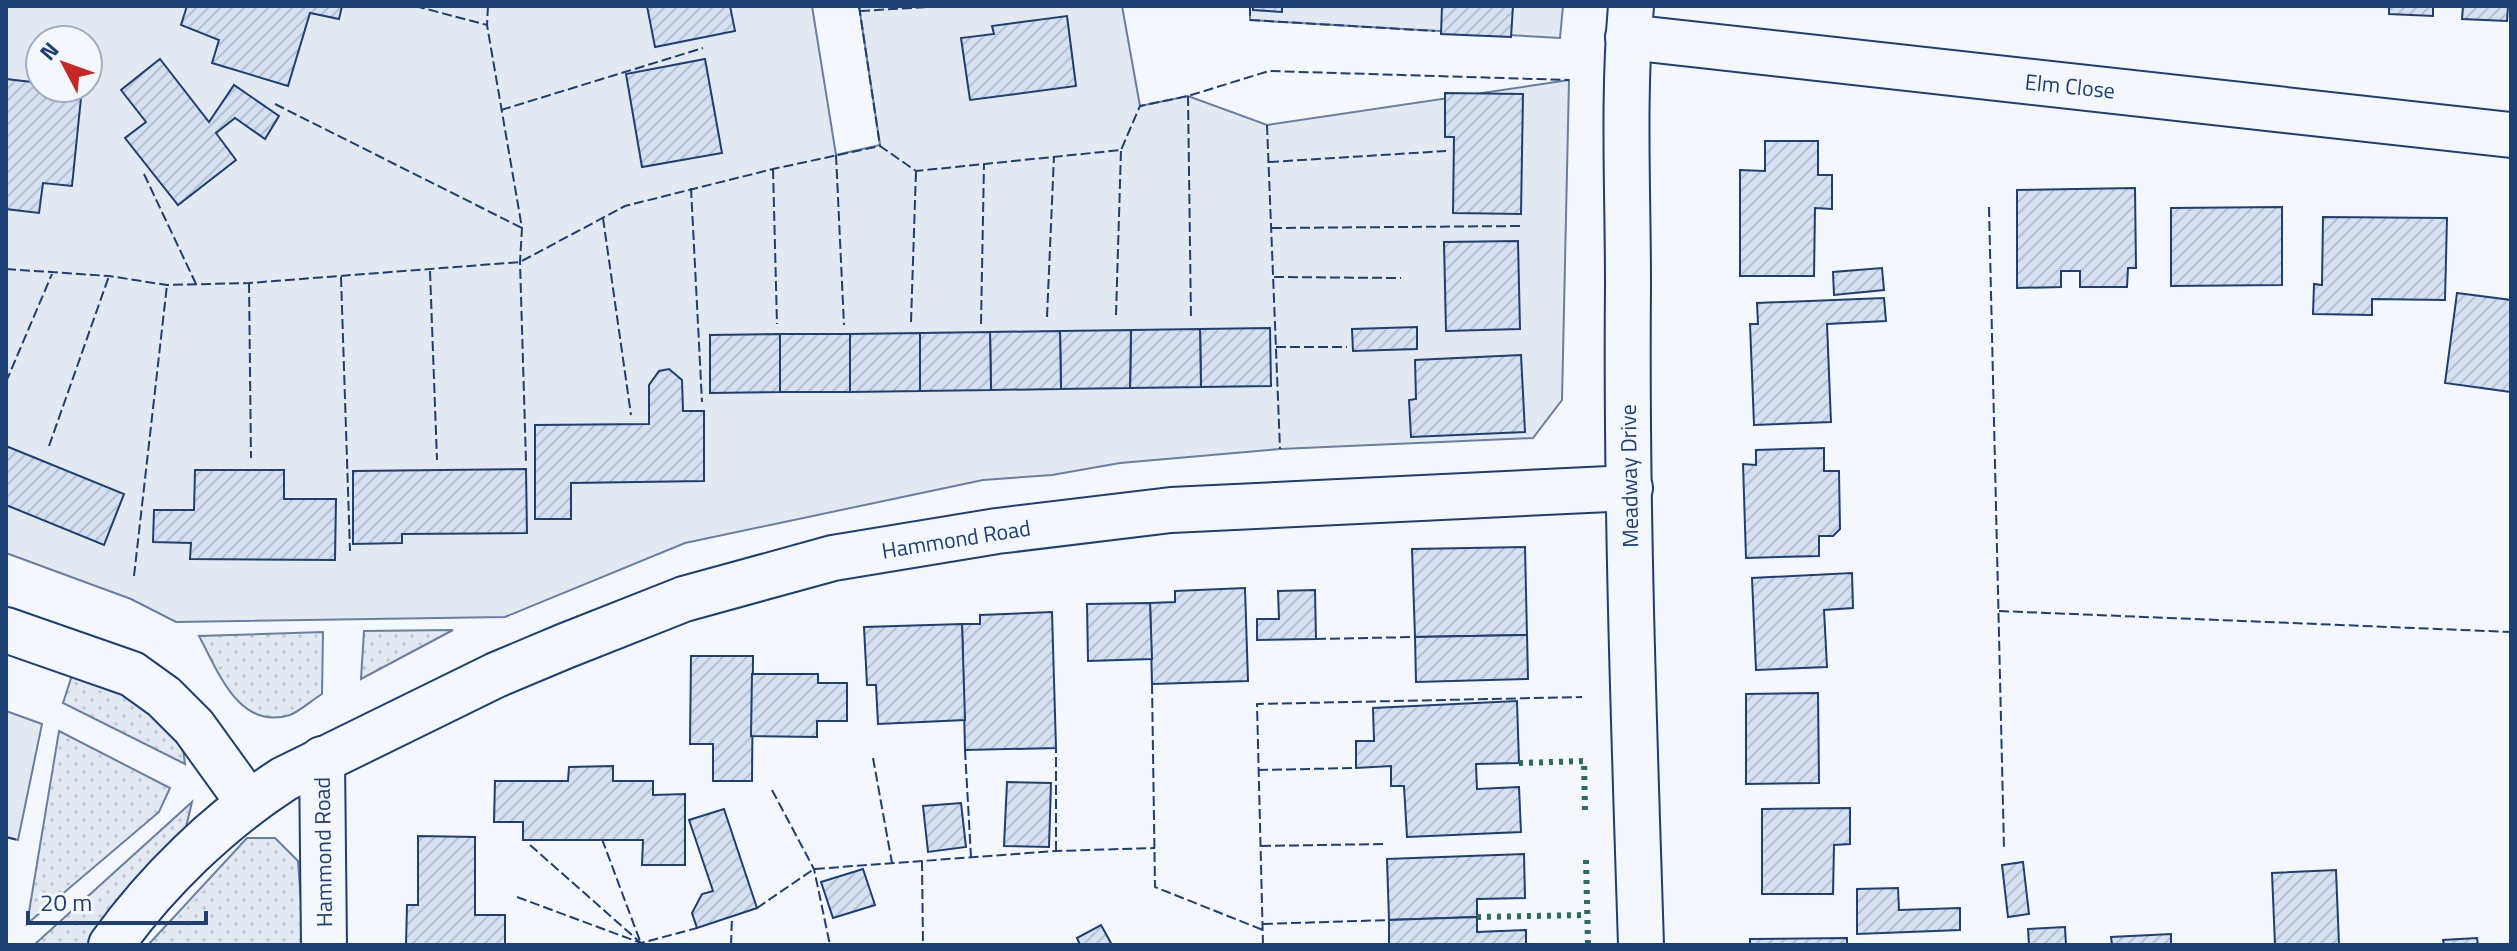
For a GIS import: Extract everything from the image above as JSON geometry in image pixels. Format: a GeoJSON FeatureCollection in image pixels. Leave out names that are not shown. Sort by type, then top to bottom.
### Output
{"type":"FeatureCollection","features":[{"type":"Feature","properties":{"kind":"street","name":"Elm Close"},"geometry":{"type":"LineString","coordinates":[[1630,21],[2511,135]]}},
{"type":"Feature","properties":{"kind":"street","name":"Meadway Drive"},"geometry":{"type":"LineString","coordinates":[[1630,21],[1627,436],[1641,945]]}},
{"type":"Feature","properties":{"kind":"street","name":"Hammond Road"},"geometry":{"type":"LineString","coordinates":[[111,945],[179,867],[248,802],[322,759],[521,664],[645,614],[751,579],[833,558],[997,531],[1171,510],[1630,488]]}},
{"type":"Feature","properties":{"kind":"street"},"geometry":{"type":"LineString","coordinates":[[6,630],[132,674],[164,697],[194,727],[248,802]]}},
{"type":"Feature","properties":{"kind":"street","name":"Hammond Road"},"geometry":{"type":"LineString","coordinates":[[322,759],[324,945]]}},
{"type":"Feature","properties":{"kind":"shaded area"},"geometry":{"type":"Polygon","coordinates":[[[6,6],[812,6],[836,155],[880,145],[859,6],[1122,6],[1140,106],[1188,96],[1267,125],[1569,80],[1562,400],[1533,438],[1280,449],[1120,463],[1052,475],[983,480],[685,543],[505,617],[176,622],[131,599],[6,553],[6,6]]]}},
{"type":"Feature","properties":{"kind":"shaded area"},"geometry":{"type":"Polygon","coordinates":[[[1250,6],[1563,6],[1560,38],[1250,20],[1250,6]]]}},
{"type":"Feature","properties":{"kind":"shaded area"},"geometry":{"type":"Polygon","coordinates":[[[453,630],[361,679],[364,631],[453,630]]]}},
{"type":"Feature","properties":{"kind":"shaded area"},"geometry":{"type":"Polygon","coordinates":[[[323,632],[322,694],[290,715],[272,718],[257,714],[232,695],[199,636],[323,632]]]}},
{"type":"Feature","properties":{"kind":"shaded area"},"geometry":{"type":"Polygon","coordinates":[[[75,666],[144,703],[182,741],[185,764],[63,703],[75,666]]]}},
{"type":"Feature","properties":{"kind":"shaded area"},"geometry":{"type":"Polygon","coordinates":[[[6,711],[42,724],[18,840],[6,837],[6,711]]]}},
{"type":"Feature","properties":{"kind":"shaded area"},"geometry":{"type":"Polygon","coordinates":[[[59,731],[170,788],[159,812],[27,924],[59,731]]]}},
{"type":"Feature","properties":{"kind":"shaded area"},"geometry":{"type":"Polygon","coordinates":[[[192,802],[186,827],[90,945],[34,945],[192,802]]]}},
{"type":"Feature","properties":{"kind":"shaded area"},"geometry":{"type":"Polygon","coordinates":[[[247,838],[275,838],[298,861],[304,945],[148,945],[247,838]]]}},
{"type":"Feature","properties":{"kind":"building"},"geometry":{"type":"Polygon","coordinates":[[[187,6],[342,6],[339,19],[310,13],[288,86],[212,63],[219,40],[181,25],[187,6]]]}},
{"type":"Feature","properties":{"kind":"building"},"geometry":{"type":"Polygon","coordinates":[[[647,6],[730,6],[735,31],[655,47],[647,6]]]}},
{"type":"Feature","properties":{"kind":"building"},"geometry":{"type":"Polygon","coordinates":[[[1253,6],[1282,6],[1282,12],[1253,10],[1253,6]]]}},
{"type":"Feature","properties":{"kind":"building"},"geometry":{"type":"Polygon","coordinates":[[[1442,6],[1513,6],[1511,37],[1441,34],[1442,6]]]}},
{"type":"Feature","properties":{"kind":"building"},"geometry":{"type":"Polygon","coordinates":[[[2389,6],[2433,6],[2433,16],[2389,14],[2389,6]]]}},
{"type":"Feature","properties":{"kind":"building"},"geometry":{"type":"Polygon","coordinates":[[[2463,6],[2508,6],[2507,21],[2462,19],[2463,6]]]}},
{"type":"Feature","properties":{"kind":"building"},"geometry":{"type":"Polygon","coordinates":[[[1067,16],[1076,86],[970,100],[961,38],[994,34],[992,26],[1067,16]]]}},
{"type":"Feature","properties":{"kind":"building"},"geometry":{"type":"Polygon","coordinates":[[[160,59],[209,122],[234,85],[279,116],[265,139],[235,118],[216,133],[236,160],[178,205],[125,138],[146,122],[121,90],[160,59]]]}},
{"type":"Feature","properties":{"kind":"building"},"geometry":{"type":"Polygon","coordinates":[[[705,59],[722,153],[642,167],[626,74],[705,59]]]}},
{"type":"Feature","properties":{"kind":"building"},"geometry":{"type":"Polygon","coordinates":[[[6,79],[24,81],[24,104],[80,104],[72,186],[43,183],[39,213],[6,209],[6,79]]]}},
{"type":"Feature","properties":{"kind":"building"},"geometry":{"type":"Polygon","coordinates":[[[1445,93],[1523,94],[1521,214],[1453,213],[1454,137],[1445,137],[1445,93]]]}},
{"type":"Feature","properties":{"kind":"building"},"geometry":{"type":"Polygon","coordinates":[[[1765,141],[1818,141],[1818,175],[1832,175],[1832,209],[1815,208],[1814,276],[1740,276],[1740,170],[1765,171],[1765,141]]]}},
{"type":"Feature","properties":{"kind":"building"},"geometry":{"type":"Polygon","coordinates":[[[2135,188],[2136,268],[2128,268],[2127,287],[2080,287],[2080,271],[2061,271],[2061,287],[2017,288],[2017,190],[2135,188]]]}},
{"type":"Feature","properties":{"kind":"building"},"geometry":{"type":"Polygon","coordinates":[[[2282,207],[2282,285],[2171,286],[2171,208],[2282,207]]]}},
{"type":"Feature","properties":{"kind":"building"},"geometry":{"type":"Polygon","coordinates":[[[2323,217],[2447,218],[2445,300],[2372,299],[2372,315],[2313,314],[2314,284],[2322,285],[2323,217]]]}},
{"type":"Feature","properties":{"kind":"building"},"geometry":{"type":"Polygon","coordinates":[[[1518,241],[1520,329],[1446,331],[1444,242],[1518,241]]]}},
{"type":"Feature","properties":{"kind":"building"},"geometry":{"type":"Polygon","coordinates":[[[1882,268],[1884,290],[1834,295],[1833,272],[1882,268]]]}},
{"type":"Feature","properties":{"kind":"building"},"geometry":{"type":"Polygon","coordinates":[[[2457,293],[2511,300],[2511,392],[2445,383],[2457,293]]]}},
{"type":"Feature","properties":{"kind":"building"},"geometry":{"type":"Polygon","coordinates":[[[1884,298],[1886,321],[1827,324],[1831,422],[1754,425],[1750,324],[1758,324],[1757,303],[1884,298]]]}},
{"type":"Feature","properties":{"kind":"building"},"geometry":{"type":"Polygon","coordinates":[[[1417,327],[1417,349],[1353,351],[1352,329],[1417,327]]]}},
{"type":"Feature","properties":{"kind":"building"},"geometry":{"type":"Polygon","coordinates":[[[1270,328],[1271,386],[1201,387],[1200,329],[1270,328]]]}},
{"type":"Feature","properties":{"kind":"building"},"geometry":{"type":"Polygon","coordinates":[[[1200,329],[1201,387],[1130,388],[1131,330],[1200,329]]]}},
{"type":"Feature","properties":{"kind":"building"},"geometry":{"type":"Polygon","coordinates":[[[1131,330],[1130,388],[1061,389],[1060,331],[1131,330]]]}},
{"type":"Feature","properties":{"kind":"building"},"geometry":{"type":"Polygon","coordinates":[[[1060,331],[1061,389],[991,390],[990,332],[1060,331]]]}},
{"type":"Feature","properties":{"kind":"building"},"geometry":{"type":"Polygon","coordinates":[[[990,332],[991,390],[920,391],[920,333],[990,332]]]}},
{"type":"Feature","properties":{"kind":"building"},"geometry":{"type":"Polygon","coordinates":[[[920,333],[920,391],[850,392],[850,334],[920,333]]]}},
{"type":"Feature","properties":{"kind":"building"},"geometry":{"type":"Polygon","coordinates":[[[780,334],[850,334],[850,392],[780,392],[780,334]]]}},
{"type":"Feature","properties":{"kind":"building"},"geometry":{"type":"Polygon","coordinates":[[[780,334],[780,392],[710,393],[710,335],[780,334]]]}},
{"type":"Feature","properties":{"kind":"building"},"geometry":{"type":"Polygon","coordinates":[[[1521,355],[1525,432],[1411,437],[1409,400],[1416,399],[1415,360],[1521,355]]]}},
{"type":"Feature","properties":{"kind":"building"},"geometry":{"type":"Polygon","coordinates":[[[669,369],[682,380],[683,411],[704,411],[704,481],[571,483],[571,519],[535,519],[535,425],[649,424],[649,385],[659,371],[669,369]]]}},
{"type":"Feature","properties":{"kind":"building"},"geometry":{"type":"Polygon","coordinates":[[[6,446],[124,494],[104,545],[6,505],[6,446]]]}},
{"type":"Feature","properties":{"kind":"building"},"geometry":{"type":"Polygon","coordinates":[[[1824,448],[1824,471],[1839,471],[1840,529],[1833,536],[1819,536],[1819,556],[1746,558],[1743,464],[1756,465],[1756,450],[1824,448]]]}},
{"type":"Feature","properties":{"kind":"building"},"geometry":{"type":"Polygon","coordinates":[[[526,469],[527,533],[402,534],[402,543],[353,544],[353,471],[526,469]]]}},
{"type":"Feature","properties":{"kind":"building"},"geometry":{"type":"Polygon","coordinates":[[[195,470],[284,470],[284,499],[336,499],[335,560],[190,559],[191,543],[153,542],[154,510],[194,510],[195,470]]]}},
{"type":"Feature","properties":{"kind":"building"},"geometry":{"type":"Polygon","coordinates":[[[1525,547],[1527,635],[1415,637],[1412,549],[1525,547]]]}},
{"type":"Feature","properties":{"kind":"building"},"geometry":{"type":"Polygon","coordinates":[[[1852,573],[1853,608],[1824,610],[1827,667],[1756,670],[1752,578],[1852,573]]]}},
{"type":"Feature","properties":{"kind":"building"},"geometry":{"type":"Polygon","coordinates":[[[1245,588],[1248,681],[1152,684],[1150,603],[1175,602],[1175,591],[1245,588]]]}},
{"type":"Feature","properties":{"kind":"building"},"geometry":{"type":"Polygon","coordinates":[[[1315,590],[1316,639],[1257,640],[1257,619],[1279,619],[1278,591],[1315,590]]]}},
{"type":"Feature","properties":{"kind":"building"},"geometry":{"type":"Polygon","coordinates":[[[1150,603],[1152,659],[1088,661],[1087,604],[1150,603]]]}},
{"type":"Feature","properties":{"kind":"building"},"geometry":{"type":"Polygon","coordinates":[[[1052,612],[1056,748],[965,750],[962,624],[980,624],[980,615],[1052,612]]]}},
{"type":"Feature","properties":{"kind":"building"},"geometry":{"type":"Polygon","coordinates":[[[962,624],[965,720],[878,724],[876,685],[867,685],[864,627],[962,624]]]}},
{"type":"Feature","properties":{"kind":"building"},"geometry":{"type":"Polygon","coordinates":[[[1527,635],[1528,679],[1416,682],[1415,637],[1527,635]]]}},
{"type":"Feature","properties":{"kind":"building"},"geometry":{"type":"Polygon","coordinates":[[[691,656],[753,656],[752,781],[713,781],[713,744],[690,744],[691,656]]]}},
{"type":"Feature","properties":{"kind":"building"},"geometry":{"type":"Polygon","coordinates":[[[752,674],[818,674],[818,683],[847,683],[847,721],[817,721],[817,737],[751,736],[752,674]]]}},
{"type":"Feature","properties":{"kind":"building"},"geometry":{"type":"Polygon","coordinates":[[[1818,693],[1819,783],[1746,784],[1746,694],[1818,693]]]}},
{"type":"Feature","properties":{"kind":"building"},"geometry":{"type":"Polygon","coordinates":[[[1517,701],[1519,763],[1476,764],[1477,789],[1519,787],[1521,832],[1407,837],[1404,786],[1391,786],[1391,766],[1356,768],[1356,741],[1374,741],[1373,708],[1517,701]]]}},
{"type":"Feature","properties":{"kind":"building"},"geometry":{"type":"Polygon","coordinates":[[[613,766],[613,781],[653,781],[653,795],[685,794],[685,865],[642,865],[643,840],[523,840],[523,822],[494,822],[495,781],[568,781],[569,767],[613,766]]]}},
{"type":"Feature","properties":{"kind":"building"},"geometry":{"type":"Polygon","coordinates":[[[1007,782],[1051,783],[1049,847],[1004,846],[1007,782]]]}},
{"type":"Feature","properties":{"kind":"building"},"geometry":{"type":"Polygon","coordinates":[[[961,803],[966,847],[928,852],[923,806],[961,803]]]}},
{"type":"Feature","properties":{"kind":"building"},"geometry":{"type":"Polygon","coordinates":[[[1850,808],[1850,844],[1834,845],[1833,894],[1762,894],[1762,809],[1850,808]]]}},
{"type":"Feature","properties":{"kind":"building"},"geometry":{"type":"Polygon","coordinates":[[[724,809],[757,908],[697,928],[692,913],[702,894],[713,891],[689,820],[724,809]]]}},
{"type":"Feature","properties":{"kind":"building"},"geometry":{"type":"Polygon","coordinates":[[[418,836],[475,837],[475,915],[505,915],[505,945],[406,945],[407,905],[418,905],[418,836]]]}},
{"type":"Feature","properties":{"kind":"building"},"geometry":{"type":"Polygon","coordinates":[[[1524,854],[1525,898],[1477,899],[1477,917],[1389,920],[1387,859],[1524,854]]]}},
{"type":"Feature","properties":{"kind":"building"},"geometry":{"type":"Polygon","coordinates":[[[2023,862],[2029,914],[2008,917],[2002,865],[2023,862]]]}},
{"type":"Feature","properties":{"kind":"building"},"geometry":{"type":"Polygon","coordinates":[[[863,869],[875,905],[833,918],[821,882],[863,869]]]}},
{"type":"Feature","properties":{"kind":"building"},"geometry":{"type":"Polygon","coordinates":[[[2336,870],[2339,945],[2275,945],[2272,873],[2336,870]]]}},
{"type":"Feature","properties":{"kind":"building"},"geometry":{"type":"Polygon","coordinates":[[[1898,888],[1899,910],[1960,908],[1960,930],[1857,934],[1857,889],[1898,888]]]}},
{"type":"Feature","properties":{"kind":"building"},"geometry":{"type":"Polygon","coordinates":[[[1477,917],[1477,932],[1526,930],[1526,945],[1389,945],[1389,920],[1477,917]]]}},
{"type":"Feature","properties":{"kind":"building"},"geometry":{"type":"Polygon","coordinates":[[[1101,925],[1112,945],[1080,945],[1077,938],[1101,925]]]}},
{"type":"Feature","properties":{"kind":"building"},"geometry":{"type":"Polygon","coordinates":[[[2065,927],[2066,945],[2029,945],[2028,929],[2065,927]]]}},
{"type":"Feature","properties":{"kind":"building"},"geometry":{"type":"Polygon","coordinates":[[[2171,934],[2171,945],[2112,945],[2111,937],[2171,934]]]}},
{"type":"Feature","properties":{"kind":"building"},"geometry":{"type":"Polygon","coordinates":[[[1847,938],[1847,945],[1750,945],[1750,939],[1847,938]]]}},
{"type":"Feature","properties":{"kind":"building"},"geometry":{"type":"Polygon","coordinates":[[[2477,938],[2478,945],[2444,945],[2443,940],[2477,938]]]}},
{"type":"Feature","properties":{"kind":"hedge"},"geometry":{"type":"LineString","coordinates":[[1519,763],[1584,761],[1585,811]]}},
{"type":"Feature","properties":{"kind":"hedge"},"geometry":{"type":"LineString","coordinates":[[1586,860],[1588,945]]}},
{"type":"Feature","properties":{"kind":"hedge"},"geometry":{"type":"LineString","coordinates":[[1477,917],[1587,915]]}},
{"type":"Feature","properties":{"kind":"fence"},"geometry":{"type":"LineString","coordinates":[[415,6],[487,25]]}},
{"type":"Feature","properties":{"kind":"fence"},"geometry":{"type":"LineString","coordinates":[[488,6],[487,25],[522,228],[520,262],[526,462]]}},
{"type":"Feature","properties":{"kind":"fence"},"geometry":{"type":"LineString","coordinates":[[859,6],[880,146]]}},
{"type":"Feature","properties":{"kind":"fence"},"geometry":{"type":"LineString","coordinates":[[860,11],[944,6]]}},
{"type":"Feature","properties":{"kind":"fence"},"geometry":{"type":"LineString","coordinates":[[1250,6],[1250,20],[1435,31]]}},
{"type":"Feature","properties":{"kind":"fence"},"geometry":{"type":"LineString","coordinates":[[501,110],[703,48]]}},
{"type":"Feature","properties":{"kind":"fence"},"geometry":{"type":"LineString","coordinates":[[6,269],[109,276],[167,285],[249,283],[520,262],[625,206],[880,146],[916,171],[1121,150],[1140,106],[1188,96],[1269,71],[1569,80]]}},
{"type":"Feature","properties":{"kind":"fence"},"geometry":{"type":"LineString","coordinates":[[1188,96],[1191,319]]}},
{"type":"Feature","properties":{"kind":"fence"},"geometry":{"type":"LineString","coordinates":[[275,104],[522,228]]}},
{"type":"Feature","properties":{"kind":"fence"},"geometry":{"type":"LineString","coordinates":[[1267,125],[1280,449]]}},
{"type":"Feature","properties":{"kind":"fence"},"geometry":{"type":"LineString","coordinates":[[1116,315],[1121,150]]}},
{"type":"Feature","properties":{"kind":"fence"},"geometry":{"type":"LineString","coordinates":[[1269,162],[1446,151]]}},
{"type":"Feature","properties":{"kind":"fence"},"geometry":{"type":"LineString","coordinates":[[836,155],[844,325]]}},
{"type":"Feature","properties":{"kind":"fence"},"geometry":{"type":"LineString","coordinates":[[1047,317],[1054,156]]}},
{"type":"Feature","properties":{"kind":"fence"},"geometry":{"type":"LineString","coordinates":[[981,324],[984,164]]}},
{"type":"Feature","properties":{"kind":"fence"},"geometry":{"type":"LineString","coordinates":[[773,169],[777,324]]}},
{"type":"Feature","properties":{"kind":"fence"},"geometry":{"type":"LineString","coordinates":[[911,322],[916,171]]}},
{"type":"Feature","properties":{"kind":"fence"},"geometry":{"type":"LineString","coordinates":[[144,174],[196,284]]}},
{"type":"Feature","properties":{"kind":"fence"},"geometry":{"type":"LineString","coordinates":[[691,188],[702,402]]}},
{"type":"Feature","properties":{"kind":"fence"},"geometry":{"type":"LineString","coordinates":[[1989,207],[2004,849]]}},
{"type":"Feature","properties":{"kind":"fence"},"geometry":{"type":"LineString","coordinates":[[603,218],[631,415]]}},
{"type":"Feature","properties":{"kind":"fence"},"geometry":{"type":"LineString","coordinates":[[1272,228],[1523,226]]}},
{"type":"Feature","properties":{"kind":"fence"},"geometry":{"type":"LineString","coordinates":[[430,271],[437,460]]}},
{"type":"Feature","properties":{"kind":"fence"},"geometry":{"type":"LineString","coordinates":[[6,382],[52,274]]}},
{"type":"Feature","properties":{"kind":"fence"},"geometry":{"type":"LineString","coordinates":[[49,446],[109,276]]}},
{"type":"Feature","properties":{"kind":"fence"},"geometry":{"type":"LineString","coordinates":[[341,277],[350,551]]}},
{"type":"Feature","properties":{"kind":"fence"},"geometry":{"type":"LineString","coordinates":[[1274,277],[1401,278]]}},
{"type":"Feature","properties":{"kind":"fence"},"geometry":{"type":"LineString","coordinates":[[249,283],[251,458]]}},
{"type":"Feature","properties":{"kind":"fence"},"geometry":{"type":"LineString","coordinates":[[134,576],[167,285]]}},
{"type":"Feature","properties":{"kind":"fence"},"geometry":{"type":"LineString","coordinates":[[1276,347],[1347,347]]}},
{"type":"Feature","properties":{"kind":"fence"},"geometry":{"type":"LineString","coordinates":[[1999,611],[2511,632]]}},
{"type":"Feature","properties":{"kind":"fence"},"geometry":{"type":"LineString","coordinates":[[1316,639],[1415,637]]}},
{"type":"Feature","properties":{"kind":"fence"},"geometry":{"type":"LineString","coordinates":[[1152,684],[1155,887],[1263,930]]}},
{"type":"Feature","properties":{"kind":"fence"},"geometry":{"type":"LineString","coordinates":[[1263,945],[1257,704],[1582,697]]}},
{"type":"Feature","properties":{"kind":"fence"},"geometry":{"type":"LineString","coordinates":[[1056,748],[1056,851]]}},
{"type":"Feature","properties":{"kind":"fence"},"geometry":{"type":"LineString","coordinates":[[965,750],[971,857]]}},
{"type":"Feature","properties":{"kind":"fence"},"geometry":{"type":"LineString","coordinates":[[873,758],[892,863]]}},
{"type":"Feature","properties":{"kind":"fence"},"geometry":{"type":"LineString","coordinates":[[1258,770],[1356,768]]}},
{"type":"Feature","properties":{"kind":"fence"},"geometry":{"type":"LineString","coordinates":[[772,790],[814,869],[830,945]]}},
{"type":"Feature","properties":{"kind":"fence"},"geometry":{"type":"LineString","coordinates":[[6,837],[18,840]]}},
{"type":"Feature","properties":{"kind":"fence"},"geometry":{"type":"LineString","coordinates":[[602,839],[640,941]]}},
{"type":"Feature","properties":{"kind":"fence"},"geometry":{"type":"LineString","coordinates":[[1261,846],[1383,844]]}},
{"type":"Feature","properties":{"kind":"fence"},"geometry":{"type":"LineString","coordinates":[[530,845],[641,943],[627,945]]}},
{"type":"Feature","properties":{"kind":"fence"},"geometry":{"type":"LineString","coordinates":[[757,908],[814,869],[1056,851],[1155,848]]}},
{"type":"Feature","properties":{"kind":"fence"},"geometry":{"type":"LineString","coordinates":[[922,861],[923,945]]}},
{"type":"Feature","properties":{"kind":"fence"},"geometry":{"type":"LineString","coordinates":[[517,897],[641,943],[697,928]]}},
{"type":"Feature","properties":{"kind":"fence"},"geometry":{"type":"LineString","coordinates":[[731,945],[732,917]]}},
{"type":"Feature","properties":{"kind":"fence"},"geometry":{"type":"LineString","coordinates":[[1263,924],[1389,920]]}}]}
